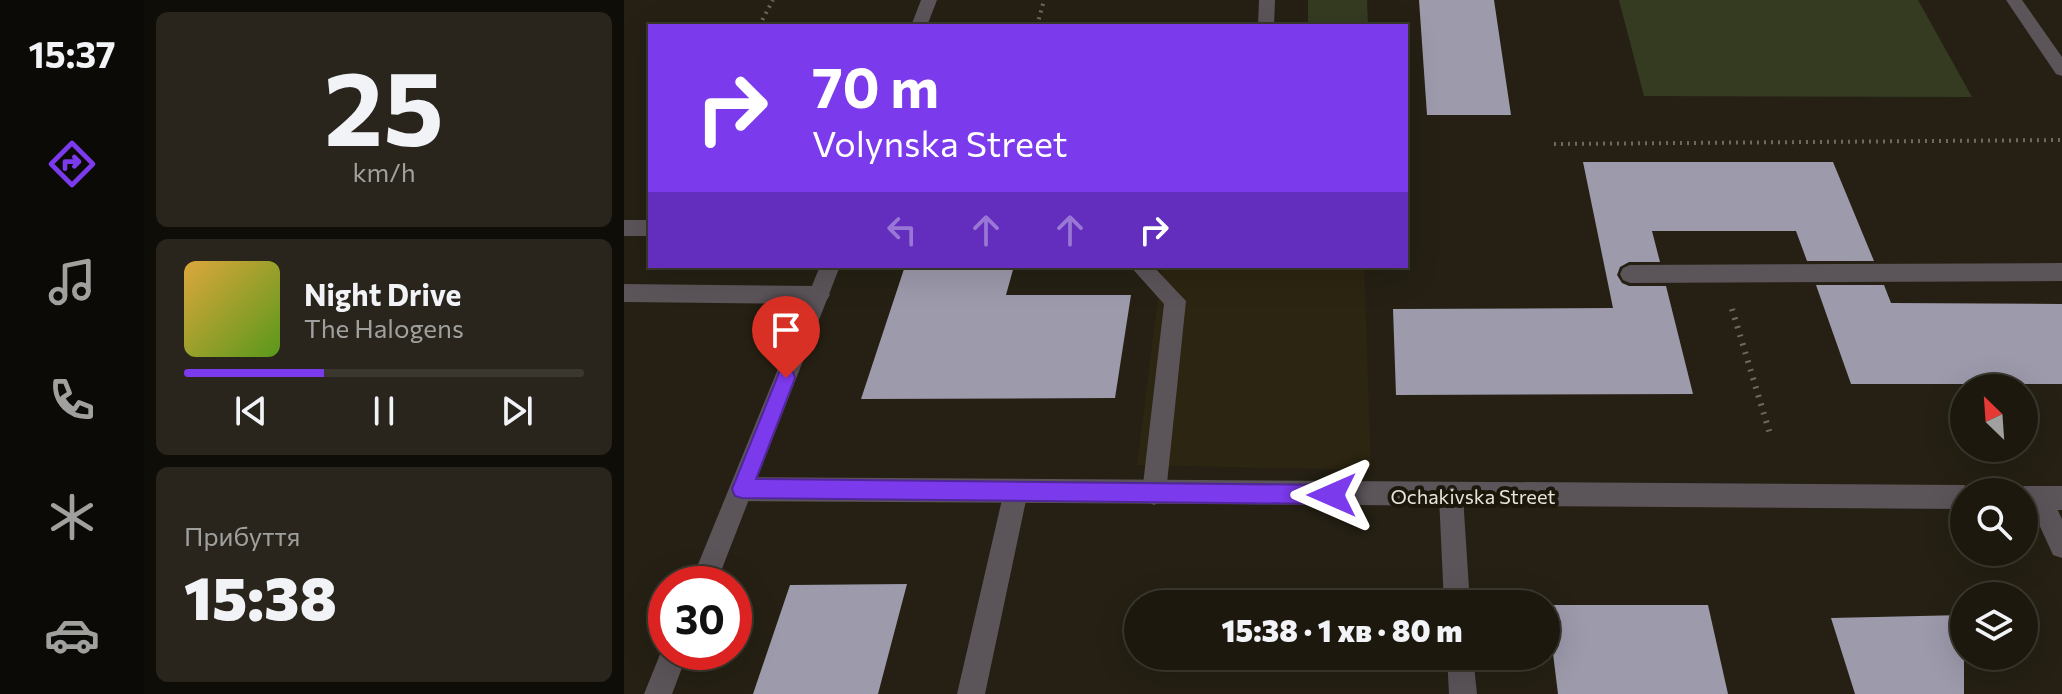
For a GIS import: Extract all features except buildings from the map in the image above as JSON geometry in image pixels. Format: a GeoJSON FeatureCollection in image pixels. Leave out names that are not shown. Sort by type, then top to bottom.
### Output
{"type":"FeatureCollection","features":[{"type":"Feature","properties":{"kind":"street"},"geometry":{"type":"LineString","coordinates":[[920,24],[929,0]]}},
{"type":"Feature","properties":{"kind":"street"},"geometry":{"type":"LineString","coordinates":[[1266,24],[1267,0]]}},
{"type":"Feature","properties":{"kind":"street"},"geometry":{"type":"LineString","coordinates":[[2014,0],[2062,70]]}},
{"type":"Feature","properties":{"kind":"street"},"geometry":{"type":"LineString","coordinates":[[624,228],[648,228]]}},
{"type":"Feature","properties":{"kind":"street"},"geometry":{"type":"LineString","coordinates":[[710,566],[829,268]]}},
{"type":"Feature","properties":{"kind":"street"},"geometry":{"type":"LineString","coordinates":[[1142,268],[1175,301],[1154,493]]}},
{"type":"Feature","properties":{"kind":"street"},"geometry":{"type":"LineString","coordinates":[[1630,274],[2062,272]]}},
{"type":"Feature","properties":{"kind":"street"},"geometry":{"type":"LineString","coordinates":[[624,293],[819,295]]}},
{"type":"Feature","properties":{"kind":"street","name":"Ochakivska Street"},"geometry":{"type":"LineString","coordinates":[[742,489],[1950,497]]}},
{"type":"Feature","properties":{"kind":"street"},"geometry":{"type":"LineString","coordinates":[[971,694],[1016,491]]}},
{"type":"Feature","properties":{"kind":"street"},"geometry":{"type":"LineString","coordinates":[[1451,496],[1456,590]]}},
{"type":"Feature","properties":{"kind":"street"},"geometry":{"type":"LineString","coordinates":[[2042,498],[2062,546]]}},
{"type":"Feature","properties":{"kind":"street"},"geometry":{"type":"LineString","coordinates":[[658,694],[668,670]]}},
{"type":"Feature","properties":{"kind":"street"},"geometry":{"type":"LineString","coordinates":[[1461,670],[1463,694]]}},
{"type":"Feature","properties":{"kind":"path"},"geometry":{"type":"LineString","coordinates":[[760,24],[773,0]]}},
{"type":"Feature","properties":{"kind":"path"},"geometry":{"type":"LineString","coordinates":[[1038,24],[1044,0]]}},
{"type":"Feature","properties":{"kind":"path"},"geometry":{"type":"LineString","coordinates":[[1554,144],[2062,140]]}},
{"type":"Feature","properties":{"kind":"path"},"geometry":{"type":"LineString","coordinates":[[1721,273],[1770,434]]}},
{"type":"Feature","properties":{"kind":"shaded area"},"geometry":{"type":"Polygon","coordinates":[[[1162,268],[1364,268],[1371,470],[1137,465],[1162,268]]]}},
{"type":"Feature","properties":{"kind":"green space"},"geometry":{"type":"Polygon","coordinates":[[[1308,0],[1367,0],[1368,24],[1308,24],[1308,0]]]}},
{"type":"Feature","properties":{"kind":"green space"},"geometry":{"type":"Polygon","coordinates":[[[1619,0],[1918,0],[1972,97],[1644,96],[1619,0]]]}},
{"type":"Feature","properties":{"kind":"route"},"geometry":{"type":"LineString","coordinates":[[786,378],[742,489],[1332,495]]}}]}
